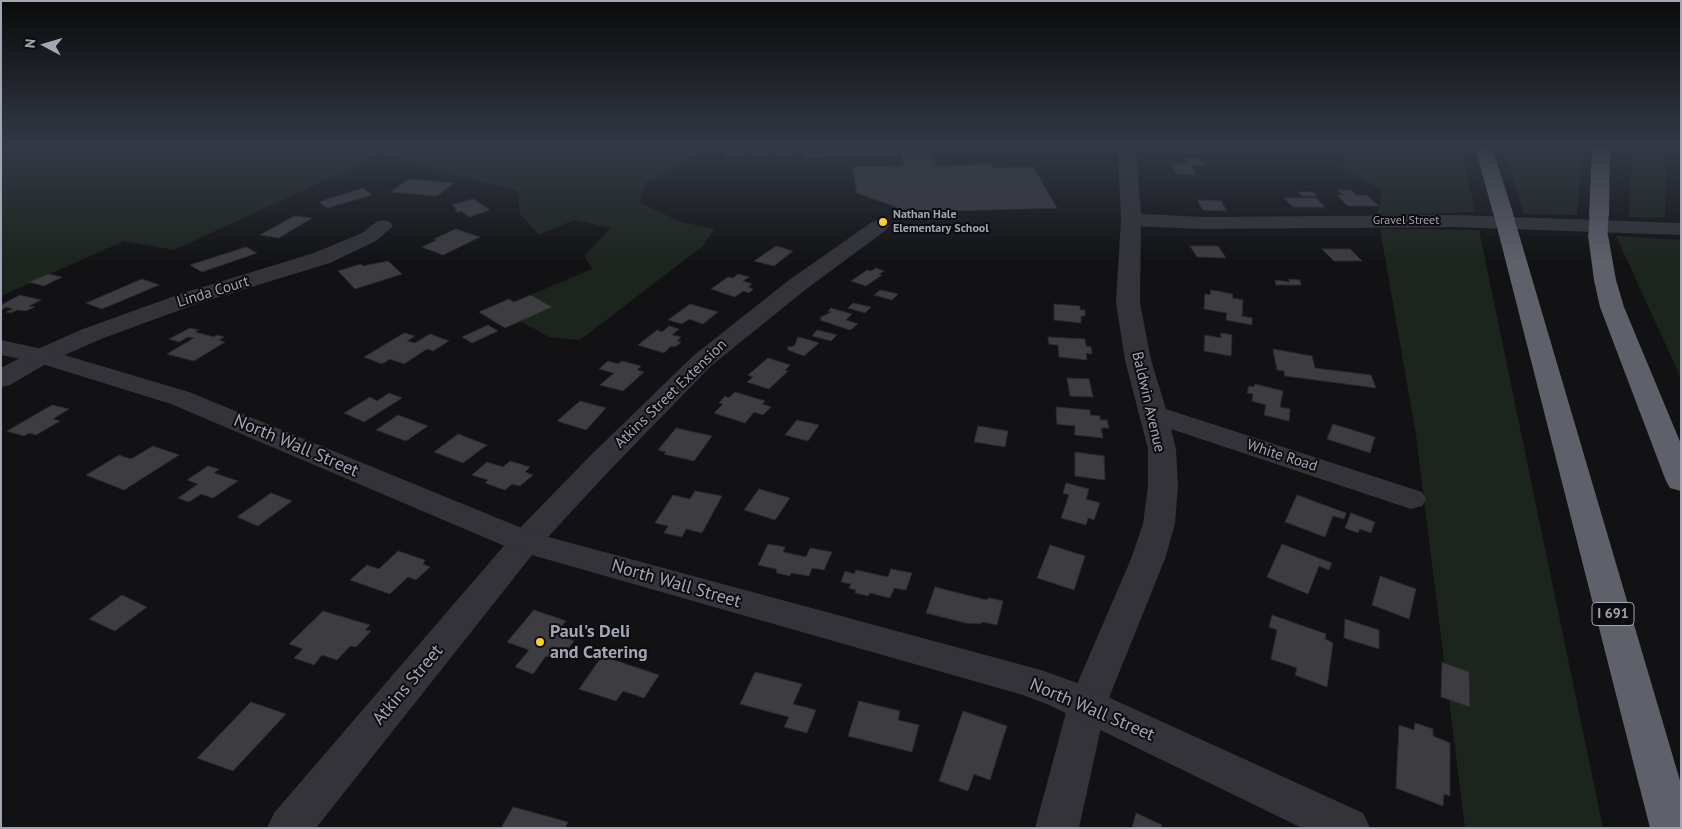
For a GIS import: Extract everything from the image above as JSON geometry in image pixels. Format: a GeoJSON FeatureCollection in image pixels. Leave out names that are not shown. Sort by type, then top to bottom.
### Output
{"type":"FeatureCollection","features":[{"type":"Feature","properties":{"kind":"highway","name":"I 691"},"geometry":{"type":"LineString","coordinates":[[1494,186],[1672,828]]}},
{"type":"Feature","properties":{"kind":"highway"},"geometry":{"type":"LineString","coordinates":[[1600,186],[1599,226],[1605,280],[1612,307],[1681,481]]}},
{"type":"Feature","properties":{"kind":"street","name":"Baldwin Avenue"},"geometry":{"type":"LineString","coordinates":[[1058,828],[1087,705],[1148,559],[1159,524],[1163,486],[1162,449],[1138,360],[1128,303],[1131,220],[1129,186]]}},
{"type":"Feature","properties":{"kind":"street","name":"Gravel Street"},"geometry":{"type":"LineString","coordinates":[[1131,220],[1194,222],[1454,221],[1681,229]]}},
{"type":"Feature","properties":{"kind":"street","name":"Linda Court"},"geometry":{"type":"LineString","coordinates":[[1,379],[42,356],[92,334],[173,304],[322,258],[369,237],[383,226]]}},
{"type":"Feature","properties":{"kind":"street","name":"Atkins Street Extension"},"geometry":{"type":"LineString","coordinates":[[525,542],[599,464],[702,361],[797,285],[879,226]]}},
{"type":"Feature","properties":{"kind":"street","name":"North Wall Street"},"geometry":{"type":"LineString","coordinates":[[1,347],[42,356],[180,398],[525,542],[1028,681],[1087,705],[1348,828]]}},
{"type":"Feature","properties":{"kind":"street","name":"White Road"},"geometry":{"type":"LineString","coordinates":[[1154,414],[1411,499]]}},
{"type":"Feature","properties":{"kind":"street","name":"Atkins Street"},"geometry":{"type":"LineString","coordinates":[[288,828],[525,542]]}},
{"type":"Feature","properties":{"kind":"shaded area"},"geometry":{"type":"Polygon","coordinates":[[[1,186],[313,186],[174,250],[124,241],[1,296],[1,186]]]}},
{"type":"Feature","properties":{"kind":"shaded area"},"geometry":{"type":"Polygon","coordinates":[[[498,186],[644,186],[640,203],[681,222],[714,229],[703,246],[580,340],[549,337],[520,321],[551,307],[531,295],[592,269],[584,256],[611,228],[574,220],[539,235],[520,214],[518,191],[498,186]]]}},
{"type":"Feature","properties":{"kind":"shaded area"},"geometry":{"type":"Polygon","coordinates":[[[1374,186],[1469,186],[1475,212],[1377,215],[1383,191],[1374,186]]]}},
{"type":"Feature","properties":{"kind":"shaded area"},"geometry":{"type":"Polygon","coordinates":[[[1515,186],[1580,186],[1577,215],[1524,214],[1515,186]]]}},
{"type":"Feature","properties":{"kind":"shaded area"},"geometry":{"type":"Polygon","coordinates":[[[1631,186],[1666,186],[1665,218],[1629,217],[1631,186]]]}},
{"type":"Feature","properties":{"kind":"shaded area"},"geometry":{"type":"Polygon","coordinates":[[[1380,229],[1479,230],[1603,828],[1465,828],[1416,435],[1380,229]]]}},
{"type":"Feature","properties":{"kind":"shaded area"},"geometry":{"type":"Polygon","coordinates":[[[1616,236],[1681,240],[1681,378],[1616,236]]]}},
{"type":"Feature","properties":{"kind":"building"},"geometry":{"type":"Polygon","coordinates":[[[400,186],[450,186],[437,196],[391,192],[400,186]]]}},
{"type":"Feature","properties":{"kind":"building"},"geometry":{"type":"Polygon","coordinates":[[[856,186],[1044,186],[1057,208],[910,212],[857,193],[856,186]]]}},
{"type":"Feature","properties":{"kind":"building"},"geometry":{"type":"Polygon","coordinates":[[[363,188],[372,195],[327,208],[319,202],[363,188]]]}},
{"type":"Feature","properties":{"kind":"building"},"geometry":{"type":"Polygon","coordinates":[[[1338,190],[1351,190],[1356,195],[1367,195],[1379,206],[1348,206],[1337,195],[1343,195],[1338,190]]]}},
{"type":"Feature","properties":{"kind":"building"},"geometry":{"type":"Polygon","coordinates":[[[1298,192],[1313,192],[1317,196],[1302,196],[1298,192]]]}},
{"type":"Feature","properties":{"kind":"building"},"geometry":{"type":"Polygon","coordinates":[[[1284,198],[1316,198],[1325,207],[1293,207],[1284,198]]]}},
{"type":"Feature","properties":{"kind":"building"},"geometry":{"type":"Polygon","coordinates":[[[473,199],[490,210],[469,217],[461,211],[454,210],[457,209],[452,205],[473,199]]]}},
{"type":"Feature","properties":{"kind":"building"},"geometry":{"type":"Polygon","coordinates":[[[1197,200],[1221,201],[1227,211],[1203,210],[1197,200]]]}},
{"type":"Feature","properties":{"kind":"building"},"geometry":{"type":"Polygon","coordinates":[[[294,216],[312,218],[279,238],[260,235],[294,216]]]}},
{"type":"Feature","properties":{"kind":"building"},"geometry":{"type":"Polygon","coordinates":[[[456,229],[480,237],[443,255],[422,247],[437,240],[434,239],[456,229]]]}},
{"type":"Feature","properties":{"kind":"building"},"geometry":{"type":"Polygon","coordinates":[[[776,246],[793,251],[774,266],[754,261],[776,246]]]}},
{"type":"Feature","properties":{"kind":"building"},"geometry":{"type":"Polygon","coordinates":[[[1190,246],[1218,246],[1226,258],[1197,257],[1190,246]]]}},
{"type":"Feature","properties":{"kind":"building"},"geometry":{"type":"Polygon","coordinates":[[[246,247],[257,253],[202,272],[190,265],[246,247]]]}},
{"type":"Feature","properties":{"kind":"building"},"geometry":{"type":"Polygon","coordinates":[[[1322,249],[1350,249],[1362,261],[1334,261],[1322,249]]]}},
{"type":"Feature","properties":{"kind":"building"},"geometry":{"type":"Polygon","coordinates":[[[388,261],[402,274],[355,289],[338,271],[361,264],[363,266],[388,261]]]}},
{"type":"Feature","properties":{"kind":"building"},"geometry":{"type":"Polygon","coordinates":[[[876,268],[884,271],[879,274],[882,275],[866,286],[851,281],[867,270],[871,271],[876,268]]]}},
{"type":"Feature","properties":{"kind":"building"},"geometry":{"type":"Polygon","coordinates":[[[48,274],[62,277],[44,286],[29,282],[48,274]]]}},
{"type":"Feature","properties":{"kind":"building"},"geometry":{"type":"Polygon","coordinates":[[[738,274],[749,277],[743,281],[752,284],[748,287],[753,289],[749,293],[743,291],[735,297],[711,289],[728,277],[733,278],[738,274]]]}},
{"type":"Feature","properties":{"kind":"building"},"geometry":{"type":"Polygon","coordinates":[[[142,279],[159,285],[102,309],[86,303],[142,279]]]}},
{"type":"Feature","properties":{"kind":"building"},"geometry":{"type":"Polygon","coordinates":[[[1289,279],[1300,280],[1301,285],[1276,285],[1275,280],[1290,282],[1289,279]]]}},
{"type":"Feature","properties":{"kind":"building"},"geometry":{"type":"Polygon","coordinates":[[[880,290],[898,294],[892,300],[874,295],[880,290]]]}},
{"type":"Feature","properties":{"kind":"building"},"geometry":{"type":"Polygon","coordinates":[[[1211,290],[1233,294],[1232,298],[1243,300],[1242,316],[1252,318],[1252,325],[1226,320],[1227,313],[1204,309],[1205,294],[1210,295],[1211,290]]]}},
{"type":"Feature","properties":{"kind":"building"},"geometry":{"type":"Polygon","coordinates":[[[20,295],[41,300],[29,306],[35,307],[25,311],[6,312],[13,309],[6,307],[1,310],[1,305],[20,295]]]}},
{"type":"Feature","properties":{"kind":"building"},"geometry":{"type":"Polygon","coordinates":[[[531,295],[552,307],[505,328],[479,312],[509,299],[514,302],[531,295]]]}},
{"type":"Feature","properties":{"kind":"building"},"geometry":{"type":"Polygon","coordinates":[[[853,303],[871,307],[865,313],[848,308],[853,303]]]}},
{"type":"Feature","properties":{"kind":"building"},"geometry":{"type":"Polygon","coordinates":[[[690,304],[718,312],[703,324],[689,319],[682,324],[668,320],[690,304]]]}},
{"type":"Feature","properties":{"kind":"building"},"geometry":{"type":"Polygon","coordinates":[[[1054,304],[1080,306],[1080,310],[1085,310],[1085,316],[1081,316],[1081,323],[1054,320],[1054,304]]]}},
{"type":"Feature","properties":{"kind":"building"},"geometry":{"type":"Polygon","coordinates":[[[831,308],[852,314],[846,320],[858,324],[850,330],[820,320],[822,318],[819,318],[831,312],[828,311],[831,308]]]}},
{"type":"Feature","properties":{"kind":"building"},"geometry":{"type":"Polygon","coordinates":[[[488,325],[498,331],[472,343],[462,337],[488,325]]]}},
{"type":"Feature","properties":{"kind":"building"},"geometry":{"type":"Polygon","coordinates":[[[669,326],[679,329],[672,335],[681,337],[677,341],[681,342],[675,347],[671,346],[664,353],[638,345],[657,330],[662,332],[669,326]]]}},
{"type":"Feature","properties":{"kind":"building"},"geometry":{"type":"Polygon","coordinates":[[[190,328],[199,330],[195,332],[214,337],[217,335],[224,337],[219,340],[225,342],[194,361],[167,354],[194,338],[188,337],[179,342],[169,339],[190,328]]]}},
{"type":"Feature","properties":{"kind":"building"},"geometry":{"type":"Polygon","coordinates":[[[817,330],[837,335],[831,341],[812,336],[817,330]]]}},
{"type":"Feature","properties":{"kind":"building"},"geometry":{"type":"Polygon","coordinates":[[[404,333],[415,336],[407,341],[415,343],[430,334],[449,341],[433,351],[427,349],[404,364],[390,359],[382,364],[364,357],[404,333]]]}},
{"type":"Feature","properties":{"kind":"building"},"geometry":{"type":"Polygon","coordinates":[[[1221,333],[1232,335],[1231,356],[1204,351],[1205,335],[1221,338],[1221,333]]]}},
{"type":"Feature","properties":{"kind":"building"},"geometry":{"type":"Polygon","coordinates":[[[798,337],[819,343],[804,356],[788,350],[788,346],[792,347],[795,345],[798,337]]]}},
{"type":"Feature","properties":{"kind":"building"},"geometry":{"type":"Polygon","coordinates":[[[1048,337],[1085,339],[1086,346],[1091,347],[1092,354],[1086,353],[1087,360],[1059,357],[1058,345],[1049,344],[1048,337]]]}},
{"type":"Feature","properties":{"kind":"building"},"geometry":{"type":"Polygon","coordinates":[[[1273,349],[1312,356],[1315,368],[1371,375],[1376,388],[1285,376],[1284,371],[1277,370],[1273,349]]]}},
{"type":"Feature","properties":{"kind":"building"},"geometry":{"type":"Polygon","coordinates":[[[768,358],[790,365],[785,370],[788,371],[769,389],[747,382],[753,377],[748,375],[768,358]]]}},
{"type":"Feature","properties":{"kind":"building"},"geometry":{"type":"Polygon","coordinates":[[[608,361],[618,364],[622,361],[641,366],[637,370],[644,372],[623,391],[600,385],[614,373],[599,369],[608,361]]]}},
{"type":"Feature","properties":{"kind":"building"},"geometry":{"type":"Polygon","coordinates":[[[1067,378],[1089,379],[1093,397],[1070,396],[1067,378]]]}},
{"type":"Feature","properties":{"kind":"building"},"geometry":{"type":"Polygon","coordinates":[[[1255,384],[1283,391],[1280,407],[1290,409],[1289,421],[1264,415],[1266,405],[1252,401],[1253,394],[1247,393],[1249,386],[1254,387],[1255,384]]]}},
{"type":"Feature","properties":{"kind":"building"},"geometry":{"type":"Polygon","coordinates":[[[735,392],[765,401],[762,404],[771,407],[763,415],[754,412],[745,423],[714,413],[723,404],[719,403],[725,396],[729,398],[735,392]]]}},
{"type":"Feature","properties":{"kind":"building"},"geometry":{"type":"Polygon","coordinates":[[[389,393],[402,398],[364,422],[344,413],[370,397],[377,401],[389,393]]]}},
{"type":"Feature","properties":{"kind":"building"},"geometry":{"type":"Polygon","coordinates":[[[580,401],[606,408],[586,430],[557,421],[580,401]]]}},
{"type":"Feature","properties":{"kind":"building"},"geometry":{"type":"Polygon","coordinates":[[[52,405],[69,409],[53,419],[60,421],[36,435],[29,433],[24,436],[7,431],[52,405]]]}},
{"type":"Feature","properties":{"kind":"building"},"geometry":{"type":"Polygon","coordinates":[[[1056,407],[1090,410],[1090,415],[1100,416],[1100,420],[1107,420],[1109,428],[1101,428],[1103,438],[1075,435],[1075,426],[1057,424],[1056,407]]]}},
{"type":"Feature","properties":{"kind":"building"},"geometry":{"type":"Polygon","coordinates":[[[398,415],[428,426],[406,441],[376,430],[398,415]]]}},
{"type":"Feature","properties":{"kind":"building"},"geometry":{"type":"Polygon","coordinates":[[[797,420],[819,425],[808,441],[785,435],[797,420]]]}},
{"type":"Feature","properties":{"kind":"building"},"geometry":{"type":"Polygon","coordinates":[[[1333,424],[1375,437],[1370,453],[1327,439],[1333,424]]]}},
{"type":"Feature","properties":{"kind":"building"},"geometry":{"type":"Polygon","coordinates":[[[978,426],[1008,431],[1005,447],[974,442],[978,426]]]}},
{"type":"Feature","properties":{"kind":"building"},"geometry":{"type":"Polygon","coordinates":[[[676,428],[712,436],[694,461],[664,454],[666,452],[658,450],[676,428]]]}},
{"type":"Feature","properties":{"kind":"building"},"geometry":{"type":"Polygon","coordinates":[[[458,434],[487,445],[463,463],[434,452],[458,434]]]}},
{"type":"Feature","properties":{"kind":"building"},"geometry":{"type":"Polygon","coordinates":[[[153,446],[179,455],[124,490],[86,475],[119,455],[131,459],[153,446]]]}},
{"type":"Feature","properties":{"kind":"building"},"geometry":{"type":"Polygon","coordinates":[[[1075,452],[1104,456],[1105,480],[1075,476],[1075,452]]]}},
{"type":"Feature","properties":{"kind":"building"},"geometry":{"type":"Polygon","coordinates":[[[510,461],[530,467],[525,472],[533,475],[520,486],[512,484],[505,490],[485,483],[488,480],[472,475],[487,462],[503,467],[510,461]]]}},
{"type":"Feature","properties":{"kind":"building"},"geometry":{"type":"Polygon","coordinates":[[[208,466],[219,469],[214,473],[238,481],[213,498],[201,494],[189,502],[178,498],[198,484],[187,480],[208,466]]]}},
{"type":"Feature","properties":{"kind":"building"},"geometry":{"type":"Polygon","coordinates":[[[1066,483],[1089,489],[1086,499],[1100,503],[1094,520],[1088,518],[1086,525],[1061,518],[1069,495],[1063,493],[1066,483]]]}},
{"type":"Feature","properties":{"kind":"building"},"geometry":{"type":"Polygon","coordinates":[[[759,489],[790,498],[775,520],[744,510],[759,489]]]}},
{"type":"Feature","properties":{"kind":"building"},"geometry":{"type":"Polygon","coordinates":[[[695,491],[722,496],[702,533],[686,529],[682,537],[664,533],[668,526],[655,523],[673,495],[690,499],[695,491]]]}},
{"type":"Feature","properties":{"kind":"building"},"geometry":{"type":"Polygon","coordinates":[[[271,493],[292,501],[258,526],[237,517],[271,493]]]}},
{"type":"Feature","properties":{"kind":"building"},"geometry":{"type":"Polygon","coordinates":[[[1297,495],[1346,513],[1344,519],[1333,516],[1325,537],[1285,522],[1297,495]]]}},
{"type":"Feature","properties":{"kind":"building"},"geometry":{"type":"Polygon","coordinates":[[[1351,513],[1375,522],[1371,533],[1360,529],[1358,533],[1345,528],[1351,513]]]}},
{"type":"Feature","properties":{"kind":"building"},"geometry":{"type":"Polygon","coordinates":[[[768,544],[785,547],[783,552],[806,557],[810,548],[832,552],[824,570],[812,568],[809,576],[791,573],[790,576],[777,573],[776,569],[758,565],[768,544]]]}},
{"type":"Feature","properties":{"kind":"building"},"geometry":{"type":"Polygon","coordinates":[[[1282,544],[1332,563],[1329,570],[1319,566],[1308,594],[1267,577],[1282,544]]]}},
{"type":"Feature","properties":{"kind":"building"},"geometry":{"type":"Polygon","coordinates":[[[1050,545],[1085,556],[1074,590],[1037,578],[1050,545]]]}},
{"type":"Feature","properties":{"kind":"building"},"geometry":{"type":"Polygon","coordinates":[[[398,551],[425,560],[423,564],[430,567],[416,580],[408,577],[390,594],[350,580],[367,565],[379,569],[398,551]]]}},
{"type":"Feature","properties":{"kind":"building"},"geometry":{"type":"Polygon","coordinates":[[[891,569],[912,573],[906,590],[894,588],[890,598],[870,593],[868,596],[855,593],[856,590],[849,588],[851,584],[841,582],[845,571],[854,574],[856,570],[888,577],[891,569]]]}},
{"type":"Feature","properties":{"kind":"building"},"geometry":{"type":"Polygon","coordinates":[[[1380,576],[1416,589],[1409,619],[1372,605],[1380,576]]]}},
{"type":"Feature","properties":{"kind":"building"},"geometry":{"type":"Polygon","coordinates":[[[935,587],[986,600],[989,598],[1003,601],[997,625],[983,622],[980,624],[966,623],[926,613],[935,587]]]}},
{"type":"Feature","properties":{"kind":"building"},"geometry":{"type":"Polygon","coordinates":[[[122,595],[147,607],[115,631],[89,619],[122,595]]]}},
{"type":"Feature","properties":{"kind":"building","name":"Paul's Deli and Catering"},"geometry":{"type":"Polygon","coordinates":[[[534,610],[566,621],[561,627],[576,631],[569,639],[574,641],[559,660],[546,656],[533,674],[515,667],[529,650],[507,642],[534,610]]]}},
{"type":"Feature","properties":{"kind":"building"},"geometry":{"type":"Polygon","coordinates":[[[323,611],[370,625],[365,630],[371,631],[356,647],[350,646],[337,660],[322,655],[314,665],[294,658],[303,649],[289,644],[323,611]]]}},
{"type":"Feature","properties":{"kind":"building"},"geometry":{"type":"Polygon","coordinates":[[[1272,615],[1326,634],[1325,639],[1333,643],[1327,687],[1295,675],[1297,668],[1271,659],[1277,630],[1269,627],[1272,615]]]}},
{"type":"Feature","properties":{"kind":"building"},"geometry":{"type":"Polygon","coordinates":[[[1345,619],[1379,630],[1379,649],[1344,638],[1345,619]]]}},
{"type":"Feature","properties":{"kind":"building"},"geometry":{"type":"Polygon","coordinates":[[[602,656],[659,675],[644,698],[623,691],[616,701],[579,689],[602,656]]]}},
{"type":"Feature","properties":{"kind":"building"},"geometry":{"type":"Polygon","coordinates":[[[1442,662],[1469,672],[1470,707],[1441,697],[1442,662]]]}},
{"type":"Feature","properties":{"kind":"building"},"geometry":{"type":"Polygon","coordinates":[[[755,672],[802,684],[793,704],[816,710],[807,733],[784,727],[789,717],[740,704],[755,672]]]}},
{"type":"Feature","properties":{"kind":"building"},"geometry":{"type":"Polygon","coordinates":[[[859,701],[900,711],[898,720],[919,725],[912,752],[848,736],[859,701]]]}},
{"type":"Feature","properties":{"kind":"building"},"geometry":{"type":"Polygon","coordinates":[[[251,702],[286,714],[233,771],[197,758],[251,702]]]}},
{"type":"Feature","properties":{"kind":"building"},"geometry":{"type":"Polygon","coordinates":[[[963,711],[1007,726],[990,780],[974,774],[968,791],[939,781],[963,711]]]}},
{"type":"Feature","properties":{"kind":"building"},"geometry":{"type":"Polygon","coordinates":[[[1415,723],[1433,729],[1433,736],[1450,743],[1450,796],[1444,794],[1443,806],[1396,788],[1399,725],[1414,730],[1415,723]]]}},
{"type":"Feature","properties":{"kind":"building"},"geometry":{"type":"Polygon","coordinates":[[[513,807],[568,822],[565,828],[501,828],[513,807]]]}},
{"type":"Feature","properties":{"kind":"building"},"geometry":{"type":"Polygon","coordinates":[[[1136,813],[1162,825],[1161,828],[1132,828],[1136,813]]]}},
{"type":"Feature","properties":{"kind":"place","name":"Nathan Hale Elementary School"},"geometry":{"type":"Point","coordinates":[883,222]}},
{"type":"Feature","properties":{"kind":"place","name":"Paul's Deli and Catering"},"geometry":{"type":"Point","coordinates":[540,642]}}]}
